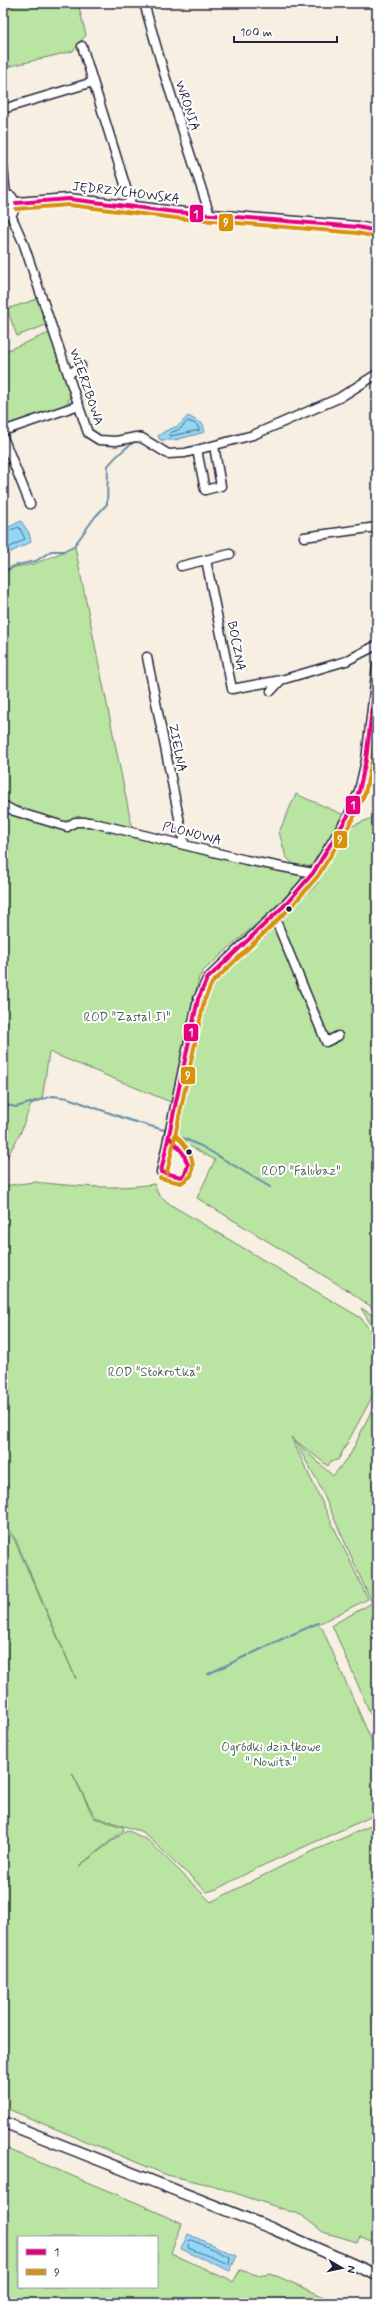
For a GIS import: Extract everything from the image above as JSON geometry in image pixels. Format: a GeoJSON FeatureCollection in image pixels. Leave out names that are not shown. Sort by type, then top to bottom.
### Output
{"type":"FeatureCollection","features":[{"type":"Feature","properties":{"kind":"main road"},"geometry":{"type":"LineString","coordinates":[[5,196],[12,197],[16,203],[15,208],[6,213]]}},
{"type":"Feature","properties":{"kind":"main road","name":"JĘDRZYCHOWSKA"},"geometry":{"type":"LineString","coordinates":[[16,203],[62,199],[210,215],[346,226],[377,232]]}},
{"type":"Feature","properties":{"kind":"main road"},"geometry":{"type":"LineString","coordinates":[[3,2122],[271,2228],[377,2274]]}},
{"type":"Feature","properties":{"kind":"street","name":"WRONIA"},"geometry":{"type":"LineString","coordinates":[[144,3],[164,73],[210,215]]}},
{"type":"Feature","properties":{"kind":"street"},"geometry":{"type":"LineString","coordinates":[[82,46],[132,207]]}},
{"type":"Feature","properties":{"kind":"street"},"geometry":{"type":"LineString","coordinates":[[3,109],[93,82]]}},
{"type":"Feature","properties":{"kind":"street"},"geometry":{"type":"LineString","coordinates":[[3,167],[5,196]]}},
{"type":"Feature","properties":{"kind":"street","name":"WIERZBOWA"},"geometry":{"type":"LineString","coordinates":[[6,213],[23,242],[88,433],[93,438],[116,441],[136,437],[142,438],[168,454],[173,455],[197,450],[253,435],[339,398],[377,374]]}},
{"type":"Feature","properties":{"kind":"street"},"geometry":{"type":"LineString","coordinates":[[69,374],[81,366]]}},
{"type":"Feature","properties":{"kind":"street"},"geometry":{"type":"LineString","coordinates":[[3,431],[79,405]]}},
{"type":"Feature","properties":{"kind":"street"},"geometry":{"type":"LineString","coordinates":[[3,437],[30,504]]}},
{"type":"Feature","properties":{"kind":"street"},"geometry":{"type":"LineString","coordinates":[[197,450],[204,490],[221,486],[214,446]]}},
{"type":"Feature","properties":{"kind":"street"},"geometry":{"type":"LineString","coordinates":[[304,537],[377,527]]}},
{"type":"Feature","properties":{"kind":"street"},"geometry":{"type":"LineString","coordinates":[[181,566],[230,554]]}},
{"type":"Feature","properties":{"kind":"street","name":"BOCZNA"},"geometry":{"type":"LineString","coordinates":[[206,560],[232,689],[281,680],[346,661],[377,645]]}},
{"type":"Feature","properties":{"kind":"street","name":"ZIELNA"},"geometry":{"type":"LineString","coordinates":[[147,658],[184,843]]}},
{"type":"Feature","properties":{"kind":"street"},"geometry":{"type":"LineString","coordinates":[[161,1172],[198,998],[202,987],[207,979],[274,916],[313,873],[349,814],[359,791],[369,740],[377,665]]}},
{"type":"Feature","properties":{"kind":"street"},"geometry":{"type":"LineString","coordinates":[[271,691],[281,680]]}},
{"type":"Feature","properties":{"kind":"street","name":"PLONOWA"},"geometry":{"type":"LineString","coordinates":[[3,805],[14,811],[67,827],[75,822],[90,822],[184,843],[246,860],[313,873]]}},
{"type":"Feature","properties":{"kind":"street"},"geometry":{"type":"LineString","coordinates":[[274,916],[326,1042],[338,1036]]}},
{"type":"Feature","properties":{"kind":"green space"},"geometry":{"type":"Polygon","coordinates":[[[25,3],[78,3],[86,35],[73,51],[3,68],[3,8],[25,3]]]}},
{"type":"Feature","properties":{"kind":"green space"},"geometry":{"type":"Polygon","coordinates":[[[37,299],[46,325],[17,336],[7,309],[37,299]]]}},
{"type":"Feature","properties":{"kind":"green space"},"geometry":{"type":"Polygon","coordinates":[[[49,333],[70,394],[68,402],[62,407],[3,427],[3,352],[49,333]]]}},
{"type":"Feature","properties":{"kind":"green space","name":"ROD \"Zastal II\""},"geometry":{"type":"Polygon","coordinates":[[[75,547],[132,827],[131,834],[305,876],[272,910],[204,970],[199,977],[173,1103],[49,1052],[42,1100],[31,1104],[20,1134],[3,1164],[3,573],[15,567],[34,564],[75,547]]]}},
{"type":"Feature","properties":{"kind":"green space"},"geometry":{"type":"Polygon","coordinates":[[[296,794],[344,815],[313,867],[293,864],[286,857],[279,832],[296,794]]]}},
{"type":"Feature","properties":{"kind":"green space","name":"ROD \"Falubaz\""},"geometry":{"type":"Polygon","coordinates":[[[377,816],[377,1311],[349,1291],[197,1198],[215,1160],[175,1138],[196,1036],[198,1033],[201,1005],[211,983],[318,883],[317,875],[347,828],[377,816]]]}},
{"type":"Feature","properties":{"kind":"green space"},"geometry":{"type":"Polygon","coordinates":[[[34,1182],[109,1187],[154,1184],[158,1194],[171,1205],[361,1318],[377,1341],[377,1388],[338,1460],[331,1461],[328,1466],[291,1437],[368,1599],[318,1624],[322,1628],[377,1753],[377,1814],[255,1869],[217,1889],[207,1892],[143,1832],[95,1817],[72,1773],[94,1818],[123,1827],[124,1830],[79,1866],[127,1830],[149,1841],[211,1902],[302,1856],[377,1823],[377,2245],[360,2237],[357,2242],[323,2232],[301,2215],[211,2185],[167,2175],[3,2107],[3,1525],[14,1539],[76,1679],[15,1538],[3,1523],[3,1186],[34,1182]]]}},
{"type":"Feature","properties":{"kind":"green space"},"geometry":{"type":"Polygon","coordinates":[[[361,1308],[377,1318],[377,1334],[361,1308]]]}},
{"type":"Feature","properties":{"kind":"green space"},"geometry":{"type":"Polygon","coordinates":[[[377,1399],[377,1729],[332,1625],[372,1603],[317,1480],[294,1440],[333,1476],[351,1453],[377,1399]]]}},
{"type":"Feature","properties":{"kind":"green space"},"geometry":{"type":"Polygon","coordinates":[[[3,2147],[142,2205],[182,2224],[171,2253],[233,2282],[240,2270],[257,2275],[270,2273],[338,2303],[3,2303],[3,2147]]]}},
{"type":"Feature","properties":{"kind":"water"},"geometry":{"type":"Polygon","coordinates":[[[188,416],[203,424],[205,432],[175,440],[160,440],[158,436],[165,431],[178,426],[188,416]]]}},
{"type":"Feature","properties":{"kind":"water"},"geometry":{"type":"Polygon","coordinates":[[[21,521],[29,533],[31,542],[3,556],[3,530],[21,521]]]}},
{"type":"Feature","properties":{"kind":"water"},"geometry":{"type":"Polygon","coordinates":[[[188,2234],[237,2256],[230,2271],[181,2249],[188,2234]]]}},
{"type":"Feature","properties":{"kind":"waterway"},"geometry":{"type":"LineString","coordinates":[[3,571],[17,565],[36,561],[51,551],[64,551],[74,546],[95,517],[107,504],[108,466],[130,444],[137,441]]}},
{"type":"Feature","properties":{"kind":"waterway"},"geometry":{"type":"LineString","coordinates":[[3,1104],[16,1107],[53,1096],[68,1098],[129,1120],[164,1130]]}},
{"type":"Feature","properties":{"kind":"waterway"},"geometry":{"type":"LineString","coordinates":[[174,1134],[203,1147],[270,1187]]}},
{"type":"Feature","properties":{"kind":"waterway"},"geometry":{"type":"LineString","coordinates":[[291,1635],[318,1623]]}},
{"type":"Feature","properties":{"kind":"waterway"},"geometry":{"type":"LineString","coordinates":[[251,1654],[288,1636]]}},
{"type":"Feature","properties":{"kind":"waterway"},"geometry":{"type":"LineString","coordinates":[[208,1674],[248,1655]]}},
{"type":"Feature","properties":{"kind":"transit line","name":"1"},"geometry":{"type":"LineString","coordinates":[[16,203],[69,199],[175,212],[358,227],[377,231]]}},
{"type":"Feature","properties":{"kind":"transit line","name":"9"},"geometry":{"type":"LineString","coordinates":[[16,209],[69,205],[175,218],[357,233],[376,237]]}},
{"type":"Feature","properties":{"kind":"transit line","name":"1"},"geometry":{"type":"LineString","coordinates":[[161,1172],[198,999],[207,979],[287,903],[313,873],[349,814],[359,791],[366,760],[377,665]]}},
{"type":"Feature","properties":{"kind":"transit line","name":"9"},"geometry":{"type":"LineString","coordinates":[[167,1173],[204,1001],[212,983],[291,907],[318,876],[354,817],[365,793],[372,761],[377,717]]}},
{"type":"Feature","properties":{"kind":"transit line","name":"9"},"geometry":{"type":"LineString","coordinates":[[160,1178],[181,1183],[191,1176],[193,1169],[192,1158],[187,1148],[175,1134]]}},
{"type":"Feature","properties":{"kind":"transit line","name":"1"},"geometry":{"type":"LineString","coordinates":[[161,1172],[181,1177],[185,1174],[188,1165],[183,1153],[170,1138]]}},
{"type":"Feature","properties":{"kind":"park label","name":"ROD \"Stokrotka\""},"geometry":{"type":"Point","coordinates":[154,1372]}},
{"type":"Feature","properties":{"kind":"park label","name":"Ogródki działkowe \" Nowita\""},"geometry":{"type":"Point","coordinates":[271,1754]}}]}
